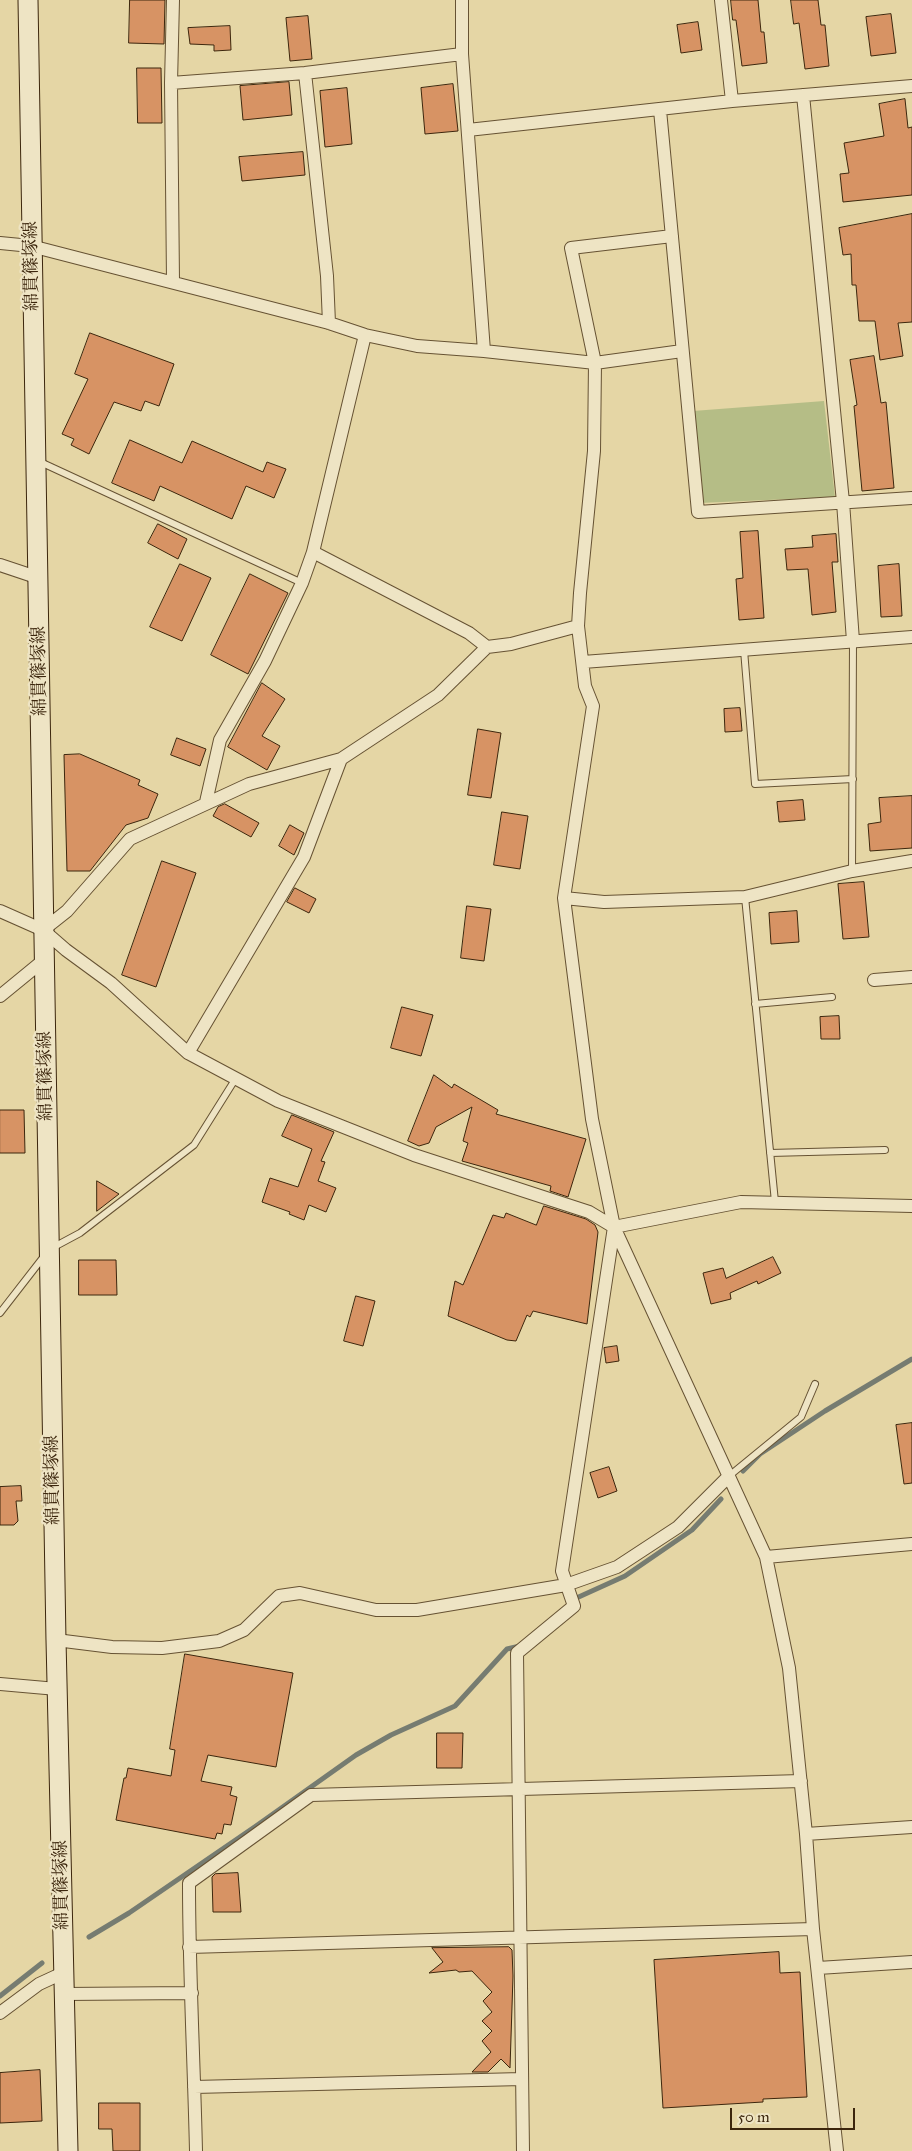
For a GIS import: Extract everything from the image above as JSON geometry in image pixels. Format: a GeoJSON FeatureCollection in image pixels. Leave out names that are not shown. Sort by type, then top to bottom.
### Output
{"type":"FeatureCollection","features":[{"type":"Feature","properties":{"kind":"main road","name":"綿貫篠塚線"},"geometry":{"type":"LineString","coordinates":[[28,0],[56,1640],[68,2151]]}},
{"type":"Feature","properties":{"kind":"street"},"geometry":{"type":"LineString","coordinates":[[173,0],[171,83],[173,282]]}},
{"type":"Feature","properties":{"kind":"street"},"geometry":{"type":"LineString","coordinates":[[462,0],[462,54],[484,351]]}},
{"type":"Feature","properties":{"kind":"street"},"geometry":{"type":"LineString","coordinates":[[721,0],[732,101]]}},
{"type":"Feature","properties":{"kind":"street"},"geometry":{"type":"LineString","coordinates":[[171,83],[305,73],[462,54]]}},
{"type":"Feature","properties":{"kind":"street"},"geometry":{"type":"LineString","coordinates":[[305,73],[327,276],[329,323]]}},
{"type":"Feature","properties":{"kind":"street"},"geometry":{"type":"LineString","coordinates":[[468,130],[732,101],[912,86]]}},
{"type":"Feature","properties":{"kind":"street"},"geometry":{"type":"LineString","coordinates":[[803,95],[844,502],[853,641]]}},
{"type":"Feature","properties":{"kind":"street"},"geometry":{"type":"LineString","coordinates":[[660,110],[698,512],[912,498]]}},
{"type":"Feature","properties":{"kind":"street"},"geometry":{"type":"LineString","coordinates":[[672,236],[571,248],[595,363],[594,452],[578,626],[585,686],[593,706],[564,898],[592,1119],[614,1227],[766,1557],[789,1668],[806,1834],[813,1929],[837,2151]]}},
{"type":"Feature","properties":{"kind":"street"},"geometry":{"type":"LineString","coordinates":[[0,243],[31,246],[329,323],[365,335],[417,346],[595,363],[682,351]]}},
{"type":"Feature","properties":{"kind":"street"},"geometry":{"type":"LineString","coordinates":[[206,802],[220,740],[264,661],[302,583],[313,552],[365,335]]}},
{"type":"Feature","properties":{"kind":"street"},"geometry":{"type":"LineString","coordinates":[[313,552],[469,633],[487,647]]}},
{"type":"Feature","properties":{"kind":"street"},"geometry":{"type":"LineString","coordinates":[[0,565],[39,578]]}},
{"type":"Feature","properties":{"kind":"street"},"geometry":{"type":"LineString","coordinates":[[43,930],[67,911],[130,839],[206,802],[249,784],[341,759],[438,694],[487,647],[511,644],[578,626]]}},
{"type":"Feature","properties":{"kind":"street"},"geometry":{"type":"LineString","coordinates":[[583,662],[912,637]]}},
{"type":"Feature","properties":{"kind":"street"},"geometry":{"type":"LineString","coordinates":[[188,1053],[304,857],[341,759]]}},
{"type":"Feature","properties":{"kind":"street"},"geometry":{"type":"LineString","coordinates":[[564,898],[604,902],[745,897],[852,871],[912,861]]}},
{"type":"Feature","properties":{"kind":"street"},"geometry":{"type":"LineString","coordinates":[[0,911],[43,930],[66,950],[111,983],[188,1053],[278,1101],[414,1155],[589,1212],[614,1227],[741,1202],[841,1206],[912,1206]]}},
{"type":"Feature","properties":{"kind":"street"},"geometry":{"type":"LineString","coordinates":[[0,996],[44,960]]}},
{"type":"Feature","properties":{"kind":"street"},"geometry":{"type":"LineString","coordinates":[[874,980],[912,977]]}},
{"type":"Feature","properties":{"kind":"street"},"geometry":{"type":"LineString","coordinates":[[523,2151],[517,1653],[574,1606],[562,1571],[614,1227]]}},
{"type":"Feature","properties":{"kind":"street"},"geometry":{"type":"LineString","coordinates":[[56,1640],[112,1646],[162,1648],[219,1641],[244,1630],[266,1611],[279,1596],[300,1593],[376,1610],[416,1610],[566,1585],[617,1567],[678,1527],[729,1476]]}},
{"type":"Feature","properties":{"kind":"street"},"geometry":{"type":"LineString","coordinates":[[766,1557],[912,1544]]}},
{"type":"Feature","properties":{"kind":"street"},"geometry":{"type":"LineString","coordinates":[[0,1684],[57,1689]]}},
{"type":"Feature","properties":{"kind":"street"},"geometry":{"type":"LineString","coordinates":[[196,2151],[189,1947],[189,1883],[311,1795],[801,1781]]}},
{"type":"Feature","properties":{"kind":"street"},"geometry":{"type":"LineString","coordinates":[[806,1834],[912,1827]]}},
{"type":"Feature","properties":{"kind":"street"},"geometry":{"type":"LineString","coordinates":[[189,1947],[813,1929]]}},
{"type":"Feature","properties":{"kind":"street"},"geometry":{"type":"LineString","coordinates":[[818,1968],[912,1962]]}},
{"type":"Feature","properties":{"kind":"street"},"geometry":{"type":"LineString","coordinates":[[0,2013],[39,1984],[65,1972]]}},
{"type":"Feature","properties":{"kind":"street"},"geometry":{"type":"LineString","coordinates":[[64,1994],[192,1993]]}},
{"type":"Feature","properties":{"kind":"street"},"geometry":{"type":"LineString","coordinates":[[194,2087],[522,2079]]}},
{"type":"Feature","properties":{"kind":"lane"},"geometry":{"type":"LineString","coordinates":[[36,460],[302,583]]}},
{"type":"Feature","properties":{"kind":"lane"},"geometry":{"type":"LineString","coordinates":[[852,871],[853,641]]}},
{"type":"Feature","properties":{"kind":"lane"},"geometry":{"type":"LineString","coordinates":[[744,650],[755,784],[853,779]]}},
{"type":"Feature","properties":{"kind":"lane"},"geometry":{"type":"LineString","coordinates":[[745,897],[775,1202]]}},
{"type":"Feature","properties":{"kind":"lane"},"geometry":{"type":"LineString","coordinates":[[756,1004],[832,997]]}},
{"type":"Feature","properties":{"kind":"lane"},"geometry":{"type":"LineString","coordinates":[[0,1313],[49,1250],[80,1233],[194,1145],[236,1078]]}},
{"type":"Feature","properties":{"kind":"lane"},"geometry":{"type":"LineString","coordinates":[[770,1153],[885,1150]]}},
{"type":"Feature","properties":{"kind":"lane"},"geometry":{"type":"LineString","coordinates":[[729,1476],[801,1417],[815,1384]]}},
{"type":"Feature","properties":{"kind":"green space"},"geometry":{"type":"Polygon","coordinates":[[[824,401],[835,497],[700,503],[693,411],[824,401]]]}},
{"type":"Feature","properties":{"kind":"building"},"geometry":{"type":"Polygon","coordinates":[[[130,0],[165,0],[164,44],[129,43],[130,0]]]}},
{"type":"Feature","properties":{"kind":"building"},"geometry":{"type":"Polygon","coordinates":[[[731,0],[758,0],[761,32],[764,32],[767,63],[742,66],[736,20],[733,20],[731,0]]]}},
{"type":"Feature","properties":{"kind":"building"},"geometry":{"type":"Polygon","coordinates":[[[791,0],[818,0],[821,25],[825,25],[829,66],[805,69],[799,23],[794,24],[791,0]]]}},
{"type":"Feature","properties":{"kind":"building"},"geometry":{"type":"Polygon","coordinates":[[[891,14],[896,53],[871,56],[866,17],[891,14]]]}},
{"type":"Feature","properties":{"kind":"building"},"geometry":{"type":"Polygon","coordinates":[[[308,16],[312,59],[290,61],[286,18],[308,16]]]}},
{"type":"Feature","properties":{"kind":"building"},"geometry":{"type":"Polygon","coordinates":[[[698,22],[702,50],[681,53],[677,25],[698,22]]]}},
{"type":"Feature","properties":{"kind":"building"},"geometry":{"type":"Polygon","coordinates":[[[230,26],[231,50],[214,51],[214,45],[190,44],[188,28],[230,26]]]}},
{"type":"Feature","properties":{"kind":"building"},"geometry":{"type":"Polygon","coordinates":[[[137,68],[161,68],[162,123],[138,123],[137,68]]]}},
{"type":"Feature","properties":{"kind":"building"},"geometry":{"type":"Polygon","coordinates":[[[289,82],[292,115],[243,120],[240,86],[289,82]]]}},
{"type":"Feature","properties":{"kind":"building"},"geometry":{"type":"Polygon","coordinates":[[[453,84],[458,131],[425,134],[421,88],[453,84]]]}},
{"type":"Feature","properties":{"kind":"building"},"geometry":{"type":"Polygon","coordinates":[[[347,88],[352,144],[325,147],[320,91],[347,88]]]}},
{"type":"Feature","properties":{"kind":"building"},"geometry":{"type":"Polygon","coordinates":[[[905,99],[908,128],[912,127],[912,195],[843,202],[840,174],[849,173],[844,143],[884,136],[879,104],[905,99]]]}},
{"type":"Feature","properties":{"kind":"building"},"geometry":{"type":"Polygon","coordinates":[[[303,152],[305,175],[242,181],[239,157],[303,152]]]}},
{"type":"Feature","properties":{"kind":"building"},"geometry":{"type":"Polygon","coordinates":[[[912,214],[912,322],[898,323],[903,356],[880,360],[875,321],[859,321],[856,285],[852,285],[851,254],[843,255],[839,228],[912,214]]]}},
{"type":"Feature","properties":{"kind":"building"},"geometry":{"type":"Polygon","coordinates":[[[90,333],[174,364],[159,406],[145,401],[141,411],[114,402],[89,454],[71,445],[74,439],[62,434],[88,379],[75,374],[90,333]]]}},
{"type":"Feature","properties":{"kind":"building"},"geometry":{"type":"Polygon","coordinates":[[[874,356],[881,403],[886,402],[894,488],[862,491],[854,406],[857,405],[850,360],[874,356]]]}},
{"type":"Feature","properties":{"kind":"building"},"geometry":{"type":"Polygon","coordinates":[[[130,440],[182,463],[192,441],[263,472],[267,462],[286,469],[274,498],[246,486],[232,519],[160,486],[154,501],[112,483],[130,440]]]}},
{"type":"Feature","properties":{"kind":"building"},"geometry":{"type":"Polygon","coordinates":[[[158,524],[187,539],[178,559],[148,543],[158,524]]]}},
{"type":"Feature","properties":{"kind":"building"},"geometry":{"type":"Polygon","coordinates":[[[758,531],[764,618],[739,620],[736,579],[743,578],[740,532],[758,531]]]}},
{"type":"Feature","properties":{"kind":"building"},"geometry":{"type":"Polygon","coordinates":[[[836,534],[838,562],[832,562],[836,612],[812,615],[808,569],[787,570],[785,549],[813,547],[812,536],[836,534]]]}},
{"type":"Feature","properties":{"kind":"building"},"geometry":{"type":"Polygon","coordinates":[[[180,564],[211,578],[182,641],[150,627],[180,564]]]}},
{"type":"Feature","properties":{"kind":"building"},"geometry":{"type":"Polygon","coordinates":[[[899,564],[902,616],[881,617],[878,566],[899,564]]]}},
{"type":"Feature","properties":{"kind":"building"},"geometry":{"type":"Polygon","coordinates":[[[250,574],[288,593],[248,674],[211,655],[250,574]]]}},
{"type":"Feature","properties":{"kind":"building"},"geometry":{"type":"Polygon","coordinates":[[[262,683],[285,699],[262,736],[280,746],[267,770],[228,747],[262,683]]]}},
{"type":"Feature","properties":{"kind":"building"},"geometry":{"type":"Polygon","coordinates":[[[740,708],[742,731],[725,732],[724,709],[740,708]]]}},
{"type":"Feature","properties":{"kind":"building"},"geometry":{"type":"Polygon","coordinates":[[[478,729],[501,733],[491,798],[468,795],[478,729]]]}},
{"type":"Feature","properties":{"kind":"building"},"geometry":{"type":"Polygon","coordinates":[[[177,738],[206,749],[200,766],[171,755],[177,738]]]}},
{"type":"Feature","properties":{"kind":"building"},"geometry":{"type":"Polygon","coordinates":[[[80,754],[140,780],[138,785],[158,794],[148,818],[126,825],[90,871],[67,871],[64,755],[80,754]]]}},
{"type":"Feature","properties":{"kind":"building"},"geometry":{"type":"Polygon","coordinates":[[[912,796],[912,848],[870,851],[868,824],[881,822],[879,798],[912,796]]]}},
{"type":"Feature","properties":{"kind":"building"},"geometry":{"type":"Polygon","coordinates":[[[803,800],[805,820],[779,822],[777,802],[803,800]]]}},
{"type":"Feature","properties":{"kind":"building"},"geometry":{"type":"Polygon","coordinates":[[[225,804],[259,823],[251,837],[213,816],[218,807],[225,804]]]}},
{"type":"Feature","properties":{"kind":"building"},"geometry":{"type":"Polygon","coordinates":[[[502,812],[528,816],[520,869],[494,865],[502,812]]]}},
{"type":"Feature","properties":{"kind":"building"},"geometry":{"type":"Polygon","coordinates":[[[290,825],[304,833],[294,855],[279,846],[290,825]]]}},
{"type":"Feature","properties":{"kind":"building"},"geometry":{"type":"Polygon","coordinates":[[[162,861],[196,873],[156,987],[122,975],[162,861]]]}},
{"type":"Feature","properties":{"kind":"building"},"geometry":{"type":"Polygon","coordinates":[[[864,882],[869,937],[843,939],[838,884],[864,882]]]}},
{"type":"Feature","properties":{"kind":"building"},"geometry":{"type":"Polygon","coordinates":[[[295,888],[316,899],[309,913],[287,902],[295,888]]]}},
{"type":"Feature","properties":{"kind":"building"},"geometry":{"type":"Polygon","coordinates":[[[467,906],[491,909],[484,961],[461,958],[467,906]]]}},
{"type":"Feature","properties":{"kind":"building"},"geometry":{"type":"Polygon","coordinates":[[[797,911],[799,942],[771,944],[769,913],[797,911]]]}},
{"type":"Feature","properties":{"kind":"building"},"geometry":{"type":"Polygon","coordinates":[[[402,1007],[433,1015],[421,1056],[391,1048],[402,1007]]]}},
{"type":"Feature","properties":{"kind":"building"},"geometry":{"type":"Polygon","coordinates":[[[839,1016],[840,1039],[821,1039],[820,1017],[839,1016]]]}},
{"type":"Feature","properties":{"kind":"building"},"geometry":{"type":"Polygon","coordinates":[[[434,1075],[452,1088],[454,1084],[498,1110],[496,1114],[586,1139],[568,1197],[550,1191],[551,1186],[462,1161],[468,1143],[463,1141],[472,1107],[436,1127],[429,1143],[419,1146],[408,1141],[434,1075]]]}},
{"type":"Feature","properties":{"kind":"building"},"geometry":{"type":"Polygon","coordinates":[[[0,1110],[24,1110],[25,1153],[0,1153],[0,1110]]]}},
{"type":"Feature","properties":{"kind":"building"},"geometry":{"type":"Polygon","coordinates":[[[292,1115],[334,1132],[321,1161],[325,1162],[318,1181],[336,1188],[326,1212],[309,1205],[304,1220],[289,1214],[290,1212],[262,1202],[270,1178],[298,1187],[312,1149],[282,1136],[292,1115]]]}},
{"type":"Feature","properties":{"kind":"building"},"geometry":{"type":"Polygon","coordinates":[[[97,1181],[119,1194],[97,1211],[97,1181]]]}},
{"type":"Feature","properties":{"kind":"building"},"geometry":{"type":"Polygon","coordinates":[[[544,1206],[586,1219],[595,1225],[598,1232],[587,1324],[533,1311],[530,1317],[527,1315],[516,1341],[507,1340],[448,1316],[455,1281],[463,1285],[493,1215],[504,1218],[506,1213],[536,1225],[544,1206]]]}},
{"type":"Feature","properties":{"kind":"building"},"geometry":{"type":"Polygon","coordinates":[[[773,1257],[781,1273],[758,1284],[757,1281],[730,1293],[731,1299],[711,1304],[703,1273],[723,1268],[726,1278],[773,1257]]]}},
{"type":"Feature","properties":{"kind":"building"},"geometry":{"type":"Polygon","coordinates":[[[79,1260],[116,1260],[117,1295],[79,1295],[79,1260]]]}},
{"type":"Feature","properties":{"kind":"building"},"geometry":{"type":"Polygon","coordinates":[[[356,1296],[375,1301],[363,1346],[344,1341],[356,1296]]]}},
{"type":"Feature","properties":{"kind":"building"},"geometry":{"type":"Polygon","coordinates":[[[617,1346],[619,1361],[606,1363],[604,1348],[617,1346]]]}},
{"type":"Feature","properties":{"kind":"building"},"geometry":{"type":"Polygon","coordinates":[[[912,1423],[912,1483],[904,1484],[896,1425],[912,1423]]]}},
{"type":"Feature","properties":{"kind":"building"},"geometry":{"type":"Polygon","coordinates":[[[609,1467],[617,1491],[598,1498],[590,1473],[609,1467]]]}},
{"type":"Feature","properties":{"kind":"building"},"geometry":{"type":"Polygon","coordinates":[[[21,1486],[22,1501],[16,1501],[18,1521],[14,1525],[0,1525],[0,1487],[21,1486]]]}},
{"type":"Feature","properties":{"kind":"building"},"geometry":{"type":"Polygon","coordinates":[[[185,1654],[293,1673],[276,1767],[208,1755],[201,1781],[232,1787],[230,1795],[237,1797],[231,1825],[224,1824],[222,1834],[217,1833],[215,1839],[116,1820],[124,1778],[126,1778],[128,1768],[171,1776],[175,1750],[170,1749],[185,1654]]]}},
{"type":"Feature","properties":{"kind":"building"},"geometry":{"type":"Polygon","coordinates":[[[437,1733],[463,1733],[462,1768],[437,1768],[437,1733]]]}},
{"type":"Feature","properties":{"kind":"building"},"geometry":{"type":"Polygon","coordinates":[[[238,1873],[241,1912],[213,1912],[212,1877],[215,1874],[238,1873]]]}},
{"type":"Feature","properties":{"kind":"building"},"geometry":{"type":"Polygon","coordinates":[[[509,1947],[512,1950],[513,1976],[510,2068],[501,2059],[488,2072],[472,2072],[491,2052],[482,2041],[492,2031],[482,2021],[492,2012],[483,2001],[492,1992],[472,1971],[459,1972],[456,1970],[429,1973],[443,1962],[432,1948],[509,1947]]]}},
{"type":"Feature","properties":{"kind":"building"},"geometry":{"type":"Polygon","coordinates":[[[779,1952],[780,1973],[800,1972],[807,2097],[763,2099],[763,2102],[663,2108],[654,1960],[779,1952]]]}},
{"type":"Feature","properties":{"kind":"building"},"geometry":{"type":"Polygon","coordinates":[[[40,2070],[42,2121],[0,2123],[0,2073],[40,2070]]]}},
{"type":"Feature","properties":{"kind":"building"},"geometry":{"type":"Polygon","coordinates":[[[99,2103],[140,2103],[140,2151],[113,2151],[112,2129],[99,2129],[99,2103]]]}},
{"type":"Feature","properties":{"kind":"waterway"},"geometry":{"type":"LineString","coordinates":[[743,1471],[760,1454],[825,1411],[912,1359]]}},
{"type":"Feature","properties":{"kind":"waterway"},"geometry":{"type":"LineString","coordinates":[[572,1600],[625,1576],[692,1530],[721,1499]]}},
{"type":"Feature","properties":{"kind":"waterway"},"geometry":{"type":"LineString","coordinates":[[89,1937],[129,1913],[356,1755],[391,1735],[455,1706],[507,1649],[520,1646]]}},
{"type":"Feature","properties":{"kind":"waterway"},"geometry":{"type":"LineString","coordinates":[[0,1996],[42,1963]]}}]}
